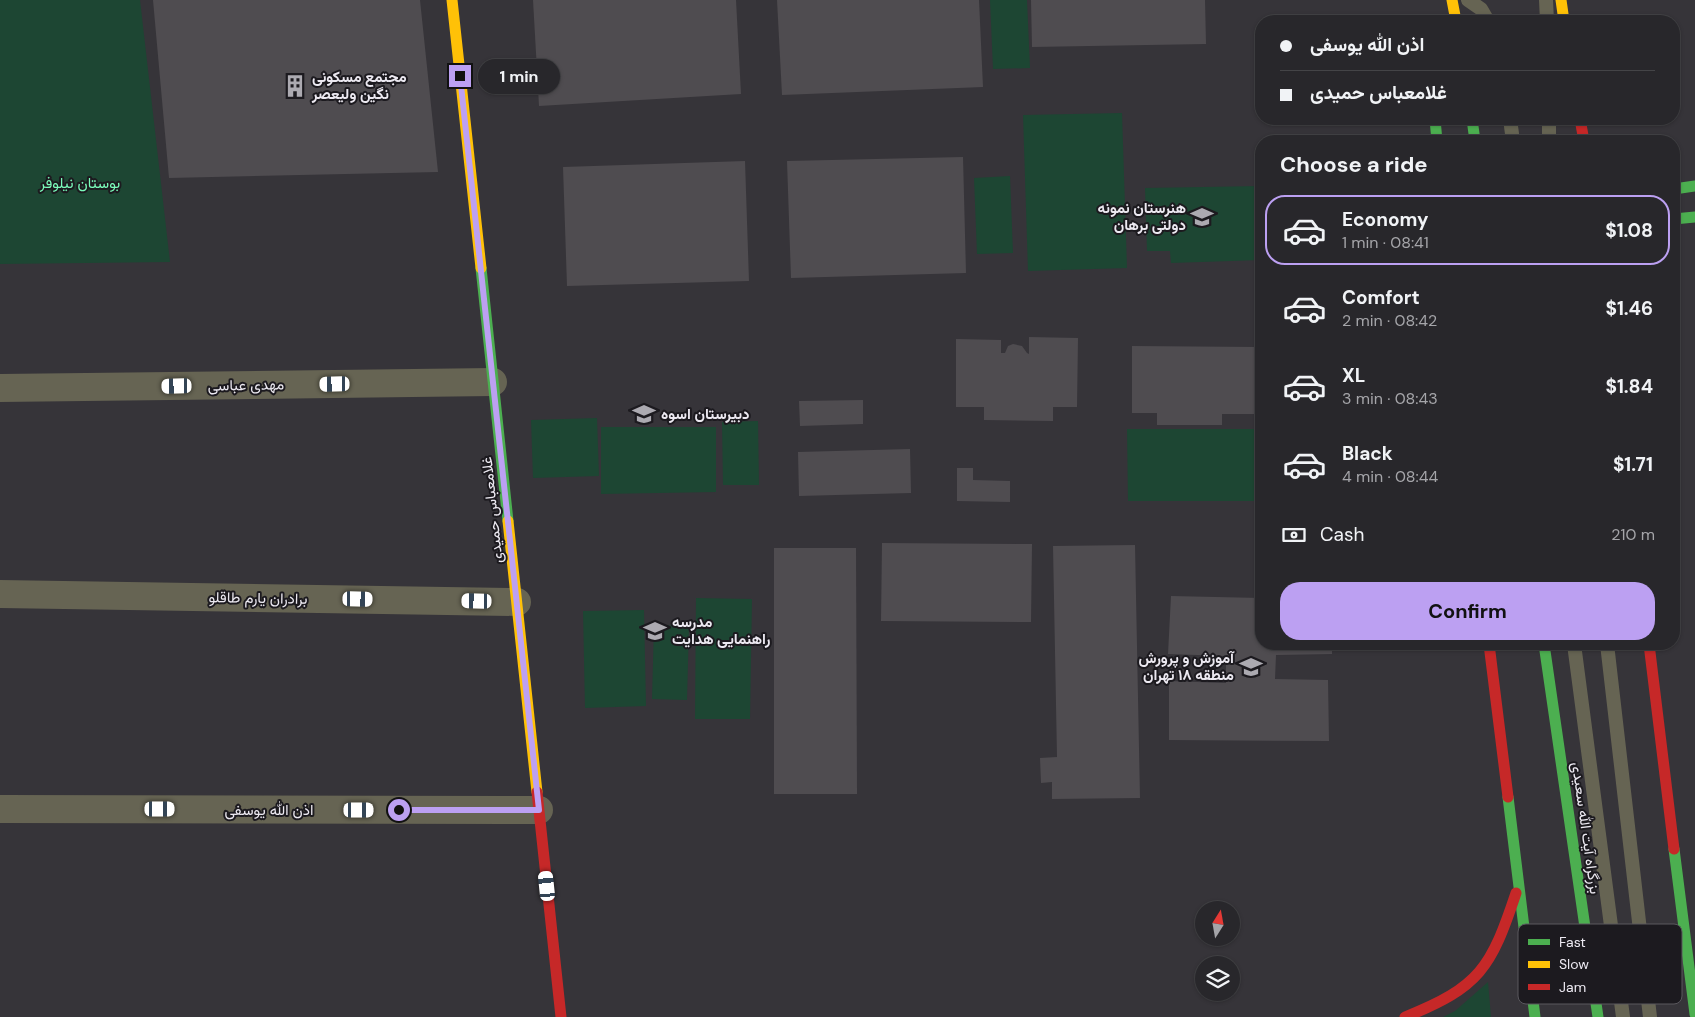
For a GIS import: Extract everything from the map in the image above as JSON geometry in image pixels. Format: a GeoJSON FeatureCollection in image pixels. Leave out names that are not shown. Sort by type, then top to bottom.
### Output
{"type":"FeatureCollection","features":[{"type":"Feature","properties":{"kind":"main road","name":"غلامعباس حمیدی"},"geometry":{"type":"LineString","coordinates":[[452,0],[561,1017]]}},
{"type":"Feature","properties":{"kind":"main road"},"geometry":{"type":"LineString","coordinates":[[1446,15],[1448,0]]}},
{"type":"Feature","properties":{"kind":"main road"},"geometry":{"type":"LineString","coordinates":[[1452,0],[1455,15]]}},
{"type":"Feature","properties":{"kind":"main road"},"geometry":{"type":"LineString","coordinates":[[1561,0],[1563,15]]}},
{"type":"Feature","properties":{"kind":"main road"},"geometry":{"type":"LineString","coordinates":[[1680,188],[1695,186]]}},
{"type":"Feature","properties":{"kind":"main road"},"geometry":{"type":"LineString","coordinates":[[1680,218],[1695,217]]}},
{"type":"Feature","properties":{"kind":"main road"},"geometry":{"type":"LineString","coordinates":[[1490,650],[1524,924]]}},
{"type":"Feature","properties":{"kind":"main road","name":"بزرگراه آیت الله سعیدی"},"geometry":{"type":"LineString","coordinates":[[1545,650],[1585,924]]}},
{"type":"Feature","properties":{"kind":"main road"},"geometry":{"type":"LineString","coordinates":[[1650,650],[1695,1014]]}},
{"type":"Feature","properties":{"kind":"main road"},"geometry":{"type":"LineString","coordinates":[[1405,1017],[1433,1007],[1466,988],[1486,966],[1500,942],[1519,884]]}},
{"type":"Feature","properties":{"kind":"main road"},"geometry":{"type":"LineString","coordinates":[[1533,1004],[1535,1017]]}},
{"type":"Feature","properties":{"kind":"main road","name":"بزرگراه آیت الله سعیدی"},"geometry":{"type":"LineString","coordinates":[[1596,1004],[1598,1017]]}},
{"type":"Feature","properties":{"kind":"street","name":"مهدی عباسی"},"geometry":{"type":"LineString","coordinates":[[0,388],[493,382]]}},
{"type":"Feature","properties":{"kind":"street","name":"برادران یارم طاقلو"},"geometry":{"type":"LineString","coordinates":[[0,594],[517,602]]}},
{"type":"Feature","properties":{"kind":"street","name":"اذن الله یوسفی"},"geometry":{"type":"LineString","coordinates":[[0,809],[539,810]]}},
{"type":"Feature","properties":{"kind":"lane"},"geometry":{"type":"LineString","coordinates":[[1468,0],[1481,8],[1485,15]]}},
{"type":"Feature","properties":{"kind":"lane"},"geometry":{"type":"LineString","coordinates":[[1546,0],[1547,15]]}},
{"type":"Feature","properties":{"kind":"lane"},"geometry":{"type":"LineString","coordinates":[[1575,650],[1611,924]]}},
{"type":"Feature","properties":{"kind":"lane"},"geometry":{"type":"LineString","coordinates":[[1608,650],[1639,924]]}},
{"type":"Feature","properties":{"kind":"lane"},"geometry":{"type":"LineString","coordinates":[[1621,1004],[1623,1017]]}},
{"type":"Feature","properties":{"kind":"lane"},"geometry":{"type":"LineString","coordinates":[[1649,1004],[1650,1017]]}},
{"type":"Feature","properties":{"kind":"green space","name":"بوستان نیلوفر"},"geometry":{"type":"Polygon","coordinates":[[[0,0],[140,0],[170,262],[0,264],[0,0]]]}},
{"type":"Feature","properties":{"kind":"green space"},"geometry":{"type":"Polygon","coordinates":[[[990,0],[1027,0],[1030,68],[993,69],[990,0]]]}},
{"type":"Feature","properties":{"kind":"green space"},"geometry":{"type":"Polygon","coordinates":[[[1122,113],[1127,268],[1028,271],[1023,115],[1122,113]]]}},
{"type":"Feature","properties":{"kind":"green space"},"geometry":{"type":"Polygon","coordinates":[[[1010,176],[1013,253],[977,254],[974,178],[1010,176]]]}},
{"type":"Feature","properties":{"kind":"green space"},"geometry":{"type":"Polygon","coordinates":[[[1255,186],[1255,260],[1171,263],[1170,251],[1147,251],[1145,188],[1255,186]]]}},
{"type":"Feature","properties":{"kind":"green space"},"geometry":{"type":"Polygon","coordinates":[[[597,418],[599,476],[533,478],[531,420],[597,418]]]}},
{"type":"Feature","properties":{"kind":"green space"},"geometry":{"type":"Polygon","coordinates":[[[758,421],[759,485],[723,485],[722,422],[758,421]]]}},
{"type":"Feature","properties":{"kind":"green space"},"geometry":{"type":"Polygon","coordinates":[[[601,427],[716,427],[716,492],[601,494],[601,427]]]}},
{"type":"Feature","properties":{"kind":"green space"},"geometry":{"type":"Polygon","coordinates":[[[1127,429],[1255,429],[1255,501],[1128,501],[1127,429]]]}},
{"type":"Feature","properties":{"kind":"green space"},"geometry":{"type":"Polygon","coordinates":[[[696,598],[752,599],[750,719],[695,719],[696,598]]]}},
{"type":"Feature","properties":{"kind":"green space"},"geometry":{"type":"Polygon","coordinates":[[[644,610],[646,706],[585,708],[583,611],[644,610]]]}},
{"type":"Feature","properties":{"kind":"green space"},"geometry":{"type":"Polygon","coordinates":[[[654,625],[689,626],[687,700],[652,699],[654,625]]]}},
{"type":"Feature","properties":{"kind":"green space"},"geometry":{"type":"Polygon","coordinates":[[[1488,982],[1491,1017],[1443,1017],[1455,1011],[1488,982]]]}},
{"type":"Feature","properties":{"kind":"building","name":"مجتمع مسکونی نگین ولیعصر"},"geometry":{"type":"Polygon","coordinates":[[[153,0],[420,0],[438,172],[169,178],[153,0]]]}},
{"type":"Feature","properties":{"kind":"building"},"geometry":{"type":"Polygon","coordinates":[[[533,0],[736,0],[741,94],[539,106],[533,0]]]}},
{"type":"Feature","properties":{"kind":"building"},"geometry":{"type":"Polygon","coordinates":[[[777,0],[979,0],[983,87],[782,95],[777,0]]]}},
{"type":"Feature","properties":{"kind":"building"},"geometry":{"type":"Polygon","coordinates":[[[1031,0],[1205,0],[1206,44],[1032,47],[1031,0]]]}},
{"type":"Feature","properties":{"kind":"building"},"geometry":{"type":"Polygon","coordinates":[[[963,157],[966,273],[791,278],[787,161],[963,157]]]}},
{"type":"Feature","properties":{"kind":"building"},"geometry":{"type":"Polygon","coordinates":[[[745,161],[749,281],[567,286],[563,167],[745,161]]]}},
{"type":"Feature","properties":{"kind":"building"},"geometry":{"type":"Polygon","coordinates":[[[1029,337],[1078,338],[1077,407],[1053,407],[1053,421],[984,420],[984,407],[956,407],[956,339],[1001,340],[1001,353],[1005,353],[1008,346],[1013,344],[1022,346],[1029,354],[1029,337]]]}},
{"type":"Feature","properties":{"kind":"building"},"geometry":{"type":"Polygon","coordinates":[[[1132,346],[1255,347],[1255,414],[1222,414],[1222,425],[1157,425],[1157,413],[1132,413],[1132,346]]]}},
{"type":"Feature","properties":{"kind":"building"},"geometry":{"type":"Polygon","coordinates":[[[863,400],[863,424],[800,426],[799,401],[863,400]]]}},
{"type":"Feature","properties":{"kind":"building"},"geometry":{"type":"Polygon","coordinates":[[[910,449],[911,493],[799,496],[798,452],[910,449]]]}},
{"type":"Feature","properties":{"kind":"building"},"geometry":{"type":"Polygon","coordinates":[[[957,468],[973,468],[973,480],[1010,481],[1010,502],[957,501],[957,468]]]}},
{"type":"Feature","properties":{"kind":"building"},"geometry":{"type":"Polygon","coordinates":[[[882,543],[1032,544],[1031,622],[881,621],[882,543]]]}},
{"type":"Feature","properties":{"kind":"building"},"geometry":{"type":"Polygon","coordinates":[[[1135,545],[1140,798],[1052,799],[1052,782],[1041,783],[1040,758],[1057,757],[1053,546],[1135,545]]]}},
{"type":"Feature","properties":{"kind":"building"},"geometry":{"type":"Polygon","coordinates":[[[774,548],[856,548],[857,794],[774,794],[774,548]]]}},
{"type":"Feature","properties":{"kind":"building","name":"آموزش و پرورش منطقه ۱۸ تهران"},"geometry":{"type":"Polygon","coordinates":[[[1171,596],[1255,598],[1255,650],[1332,650],[1332,654],[1276,655],[1275,679],[1328,680],[1329,741],[1169,740],[1169,681],[1226,683],[1226,656],[1168,654],[1171,596]]]}},
{"type":"Feature","properties":{"kind":"traffic: fast"},"geometry":{"type":"LineString","coordinates":[[1436,125],[1436,135]]}},
{"type":"Feature","properties":{"kind":"traffic: fast"},"geometry":{"type":"LineString","coordinates":[[1473,125],[1474,135]]}},
{"type":"Feature","properties":{"kind":"traffic: fast"},"geometry":{"type":"LineString","coordinates":[[1680,188],[1695,186]]}},
{"type":"Feature","properties":{"kind":"traffic: fast"},"geometry":{"type":"LineString","coordinates":[[1680,218],[1695,217]]}},
{"type":"Feature","properties":{"kind":"traffic: fast"},"geometry":{"type":"LineString","coordinates":[[481,268],[508,521]]}},
{"type":"Feature","properties":{"kind":"traffic: fast"},"geometry":{"type":"LineString","coordinates":[[1545,650],[1585,924]]}},
{"type":"Feature","properties":{"kind":"traffic: fast"},"geometry":{"type":"LineString","coordinates":[[1508,797],[1524,924]]}},
{"type":"Feature","properties":{"kind":"traffic: fast"},"geometry":{"type":"LineString","coordinates":[[1674,849],[1695,1014]]}},
{"type":"Feature","properties":{"kind":"traffic: fast"},"geometry":{"type":"LineString","coordinates":[[1533,1004],[1535,1017]]}},
{"type":"Feature","properties":{"kind":"traffic: fast"},"geometry":{"type":"LineString","coordinates":[[1596,1004],[1598,1017]]}},
{"type":"Feature","properties":{"kind":"traffic: slow"},"geometry":{"type":"LineString","coordinates":[[452,0],[481,268]]}},
{"type":"Feature","properties":{"kind":"traffic: slow"},"geometry":{"type":"LineString","coordinates":[[1452,0],[1455,15]]}},
{"type":"Feature","properties":{"kind":"traffic: slow"},"geometry":{"type":"LineString","coordinates":[[1561,0],[1563,15]]}},
{"type":"Feature","properties":{"kind":"traffic: slow"},"geometry":{"type":"LineString","coordinates":[[508,521],[537,792]]}},
{"type":"Feature","properties":{"kind":"traffic: jam"},"geometry":{"type":"LineString","coordinates":[[1581,125],[1583,135]]}},
{"type":"Feature","properties":{"kind":"traffic: jam"},"geometry":{"type":"LineString","coordinates":[[1490,650],[1508,797]]}},
{"type":"Feature","properties":{"kind":"traffic: jam"},"geometry":{"type":"LineString","coordinates":[[1650,650],[1674,849]]}},
{"type":"Feature","properties":{"kind":"traffic: jam"},"geometry":{"type":"LineString","coordinates":[[537,792],[561,1017]]}},
{"type":"Feature","properties":{"kind":"traffic: jam"},"geometry":{"type":"LineString","coordinates":[[1405,1017],[1450,996],[1479,972],[1499,940],[1516,893]]}},
{"type":"Feature","properties":{"kind":"place","name":"مجتمع مسکونی نگین ولیعصر"},"geometry":{"type":"Point","coordinates":[295,86]}},
{"type":"Feature","properties":{"kind":"place","name":"هنرستان نمونه دولتی برهان"},"geometry":{"type":"Point","coordinates":[1202,217]}},
{"type":"Feature","properties":{"kind":"place","name":"دبیرستان اسوه"},"geometry":{"type":"Point","coordinates":[644,414]}},
{"type":"Feature","properties":{"kind":"place","name":"مدرسه راهنمایی هدایت"},"geometry":{"type":"Point","coordinates":[655,631]}},
{"type":"Feature","properties":{"kind":"place","name":"آموزش و پرورش منطقه ۱۸ تهران"},"geometry":{"type":"Point","coordinates":[1251,667]}},
{"type":"Feature","properties":{"kind":"route"},"geometry":{"type":"LineString","coordinates":[[399,810],[539,810],[460,76]]}}]}
